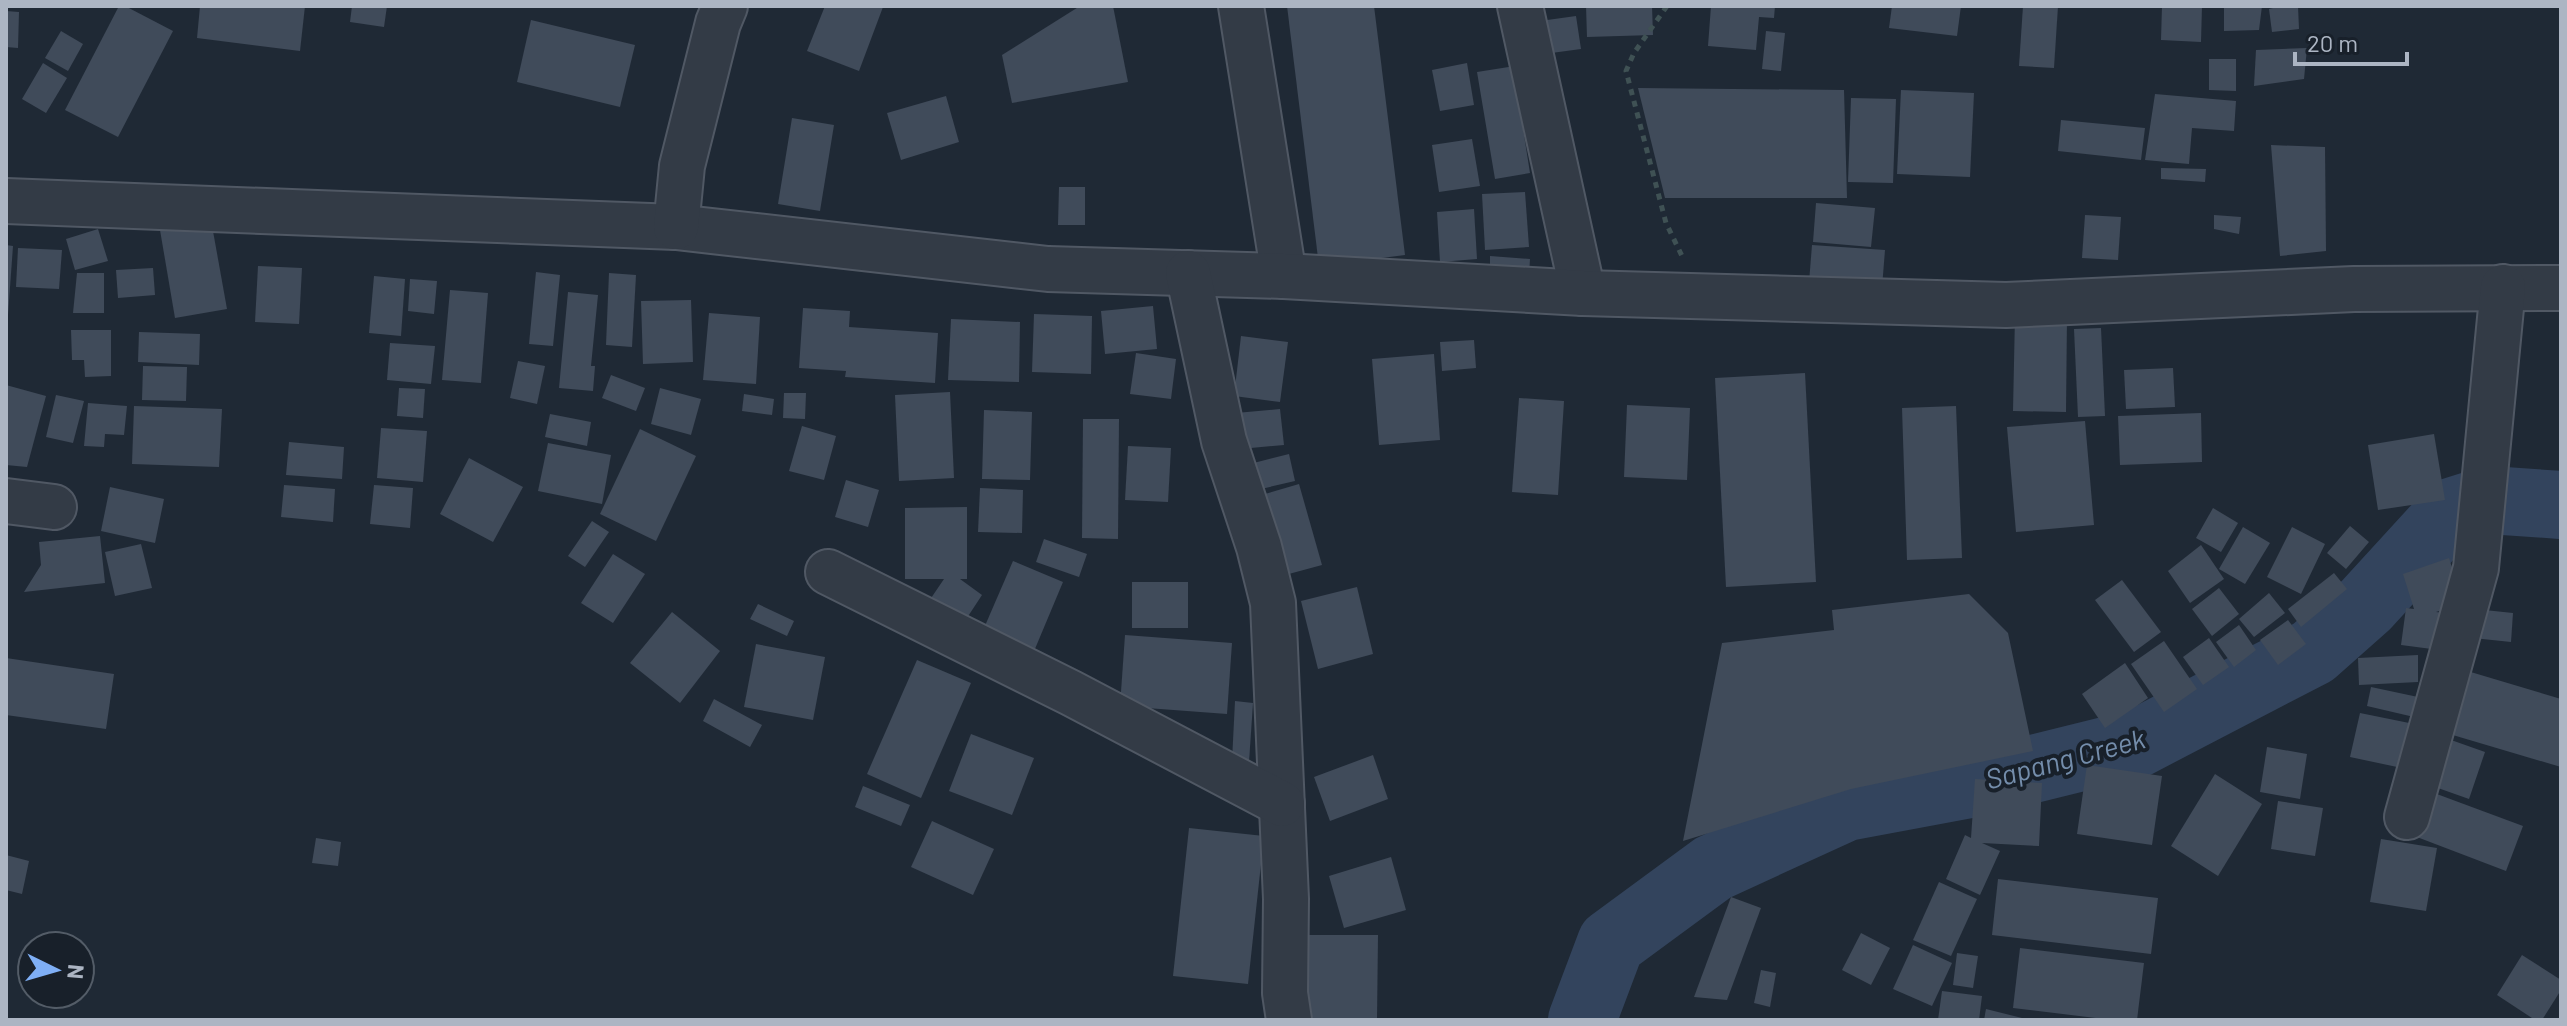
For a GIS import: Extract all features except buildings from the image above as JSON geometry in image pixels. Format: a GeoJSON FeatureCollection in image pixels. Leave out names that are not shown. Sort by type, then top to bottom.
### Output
{"type":"FeatureCollection","features":[{"type":"Feature","properties":{"kind":"street"},"geometry":{"type":"LineString","coordinates":[[676,227],[682,166],[725,6]]}},
{"type":"Feature","properties":{"kind":"street"},"geometry":{"type":"LineString","coordinates":[[1241,6],[1284,276]]}},
{"type":"Feature","properties":{"kind":"street"},"geometry":{"type":"LineString","coordinates":[[1520,6],[1583,293]]}},
{"type":"Feature","properties":{"kind":"street"},"geometry":{"type":"LineString","coordinates":[[6,201],[676,227],[1048,269],[1284,276],[1583,293],[2006,305],[2354,289],[2561,288]]}},
{"type":"Feature","properties":{"kind":"street"},"geometry":{"type":"LineString","coordinates":[[1188,273],[1224,441],[1259,547],[1273,603],[1286,899],[1285,993],[1289,1020]]}},
{"type":"Feature","properties":{"kind":"street"},"geometry":{"type":"LineString","coordinates":[[2407,817],[2476,568],[2503,287]]}},
{"type":"Feature","properties":{"kind":"street"},"geometry":{"type":"LineString","coordinates":[[6,501],[54,507]]}},
{"type":"Feature","properties":{"kind":"street"},"geometry":{"type":"LineString","coordinates":[[828,572],[1071,693],[1282,804]]}},
{"type":"Feature","properties":{"kind":"path"},"geometry":{"type":"LineString","coordinates":[[1667,6],[1634,53],[1626,71],[1666,223],[1705,296]]}},
{"type":"Feature","properties":{"kind":"waterway","name":"Sapang Creek"},"geometry":{"type":"LineString","coordinates":[[1582,1020],[1611,943],[1713,868],[1846,807],[1980,782],[2138,743],[2313,652],[2366,605],[2451,512],[2489,500],[2561,505]]}}]}
